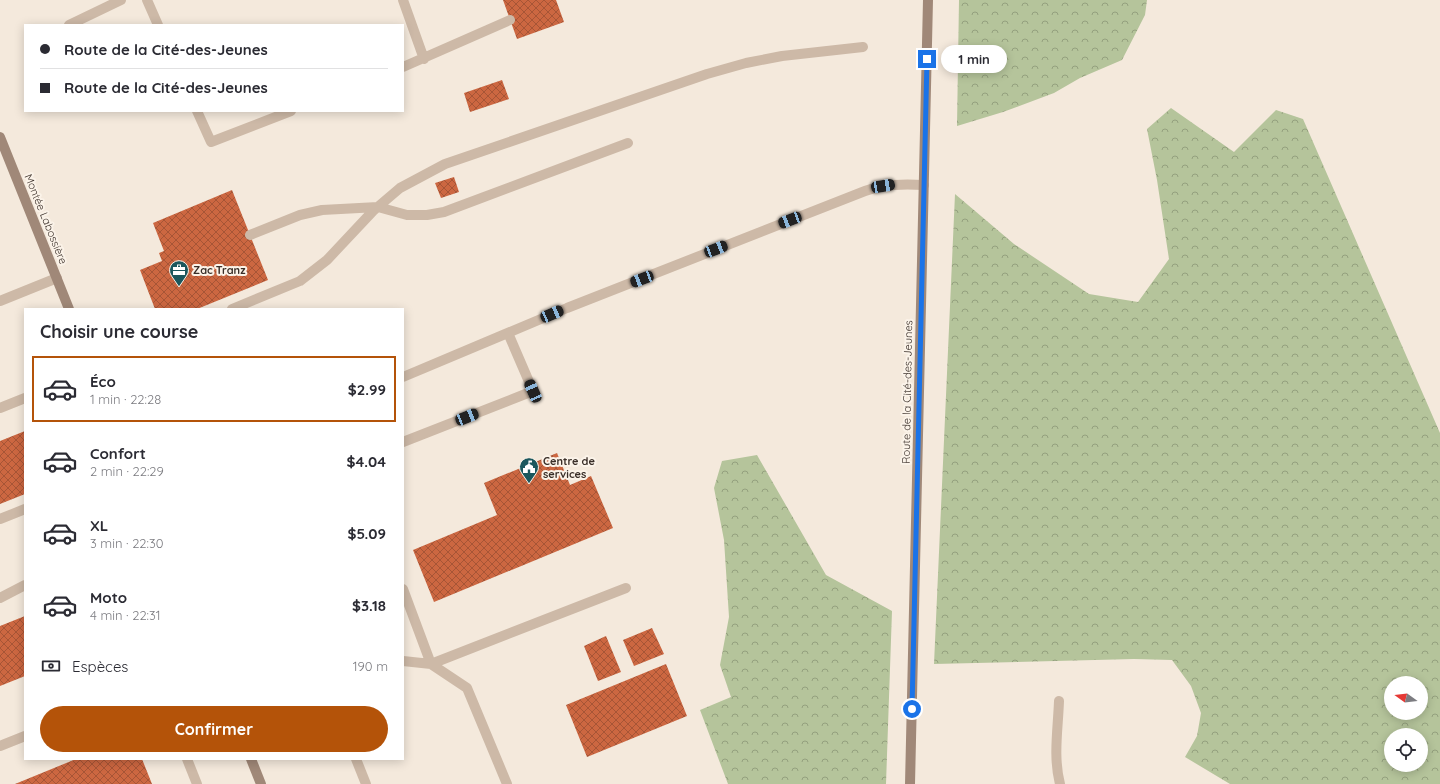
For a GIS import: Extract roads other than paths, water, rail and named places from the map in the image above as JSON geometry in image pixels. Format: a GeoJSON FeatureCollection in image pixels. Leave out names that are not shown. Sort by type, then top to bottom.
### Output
{"type":"FeatureCollection","features":[{"type":"Feature","properties":{"kind":"main road","name":"Route de la Cité-des-Jeunes"},"geometry":{"type":"LineString","coordinates":[[910,784],[928,0]]}},
{"type":"Feature","properties":{"kind":"main road","name":"Montée Labossière"},"geometry":{"type":"LineString","coordinates":[[0,137],[69,308]]}},
{"type":"Feature","properties":{"kind":"main road"},"geometry":{"type":"LineString","coordinates":[[250,760],[261,784]]}},
{"type":"Feature","properties":{"kind":"lane"},"geometry":{"type":"LineString","coordinates":[[71,24],[121,0]]}},
{"type":"Feature","properties":{"kind":"lane"},"geometry":{"type":"LineString","coordinates":[[147,0],[158,24]]}},
{"type":"Feature","properties":{"kind":"lane"},"geometry":{"type":"LineString","coordinates":[[403,0],[424,58]]}},
{"type":"Feature","properties":{"kind":"lane"},"geometry":{"type":"LineString","coordinates":[[404,67],[510,20]]}},
{"type":"Feature","properties":{"kind":"lane"},"geometry":{"type":"LineString","coordinates":[[234,308],[300,281],[328,260],[378,207],[400,188],[445,164],[706,74],[746,63],[782,56],[863,47]]}},
{"type":"Feature","properties":{"kind":"lane"},"geometry":{"type":"LineString","coordinates":[[197,112],[212,142],[288,112]]}},
{"type":"Feature","properties":{"kind":"lane"},"geometry":{"type":"LineString","coordinates":[[250,235],[300,215],[322,210],[378,207],[407,215],[427,215],[444,212],[628,143]]}},
{"type":"Feature","properties":{"kind":"lane"},"geometry":{"type":"LineString","coordinates":[[404,377],[567,308],[869,190],[897,184],[924,185]]}},
{"type":"Feature","properties":{"kind":"lane"},"geometry":{"type":"LineString","coordinates":[[0,300],[57,278]]}},
{"type":"Feature","properties":{"kind":"lane"},"geometry":{"type":"LineString","coordinates":[[404,442],[533,391],[508,333]]}},
{"type":"Feature","properties":{"kind":"lane"},"geometry":{"type":"LineString","coordinates":[[0,408],[24,398]]}},
{"type":"Feature","properties":{"kind":"lane"},"geometry":{"type":"LineString","coordinates":[[0,519],[24,509]]}},
{"type":"Feature","properties":{"kind":"lane"},"geometry":{"type":"LineString","coordinates":[[0,598],[24,586]]}},
{"type":"Feature","properties":{"kind":"lane"},"geometry":{"type":"LineString","coordinates":[[404,661],[431,664],[626,588]]}},
{"type":"Feature","properties":{"kind":"lane"},"geometry":{"type":"LineString","coordinates":[[404,593],[431,664],[467,688],[507,784]]}},
{"type":"Feature","properties":{"kind":"lane"},"geometry":{"type":"LineString","coordinates":[[1059,701],[1056,746],[1057,771],[1060,784]]}},
{"type":"Feature","properties":{"kind":"lane"},"geometry":{"type":"LineString","coordinates":[[0,746],[24,736]]}},
{"type":"Feature","properties":{"kind":"lane"},"geometry":{"type":"LineString","coordinates":[[187,760],[197,784]]}},
{"type":"Feature","properties":{"kind":"lane"},"geometry":{"type":"LineString","coordinates":[[356,760],[366,784]]}},
{"type":"Feature","properties":{"kind":"place","name":"Zac Tranz"},"geometry":{"type":"Point","coordinates":[179,287]}},
{"type":"Feature","properties":{"kind":"place","name":"Centre de services"},"geometry":{"type":"Point","coordinates":[529,484]}}]}
